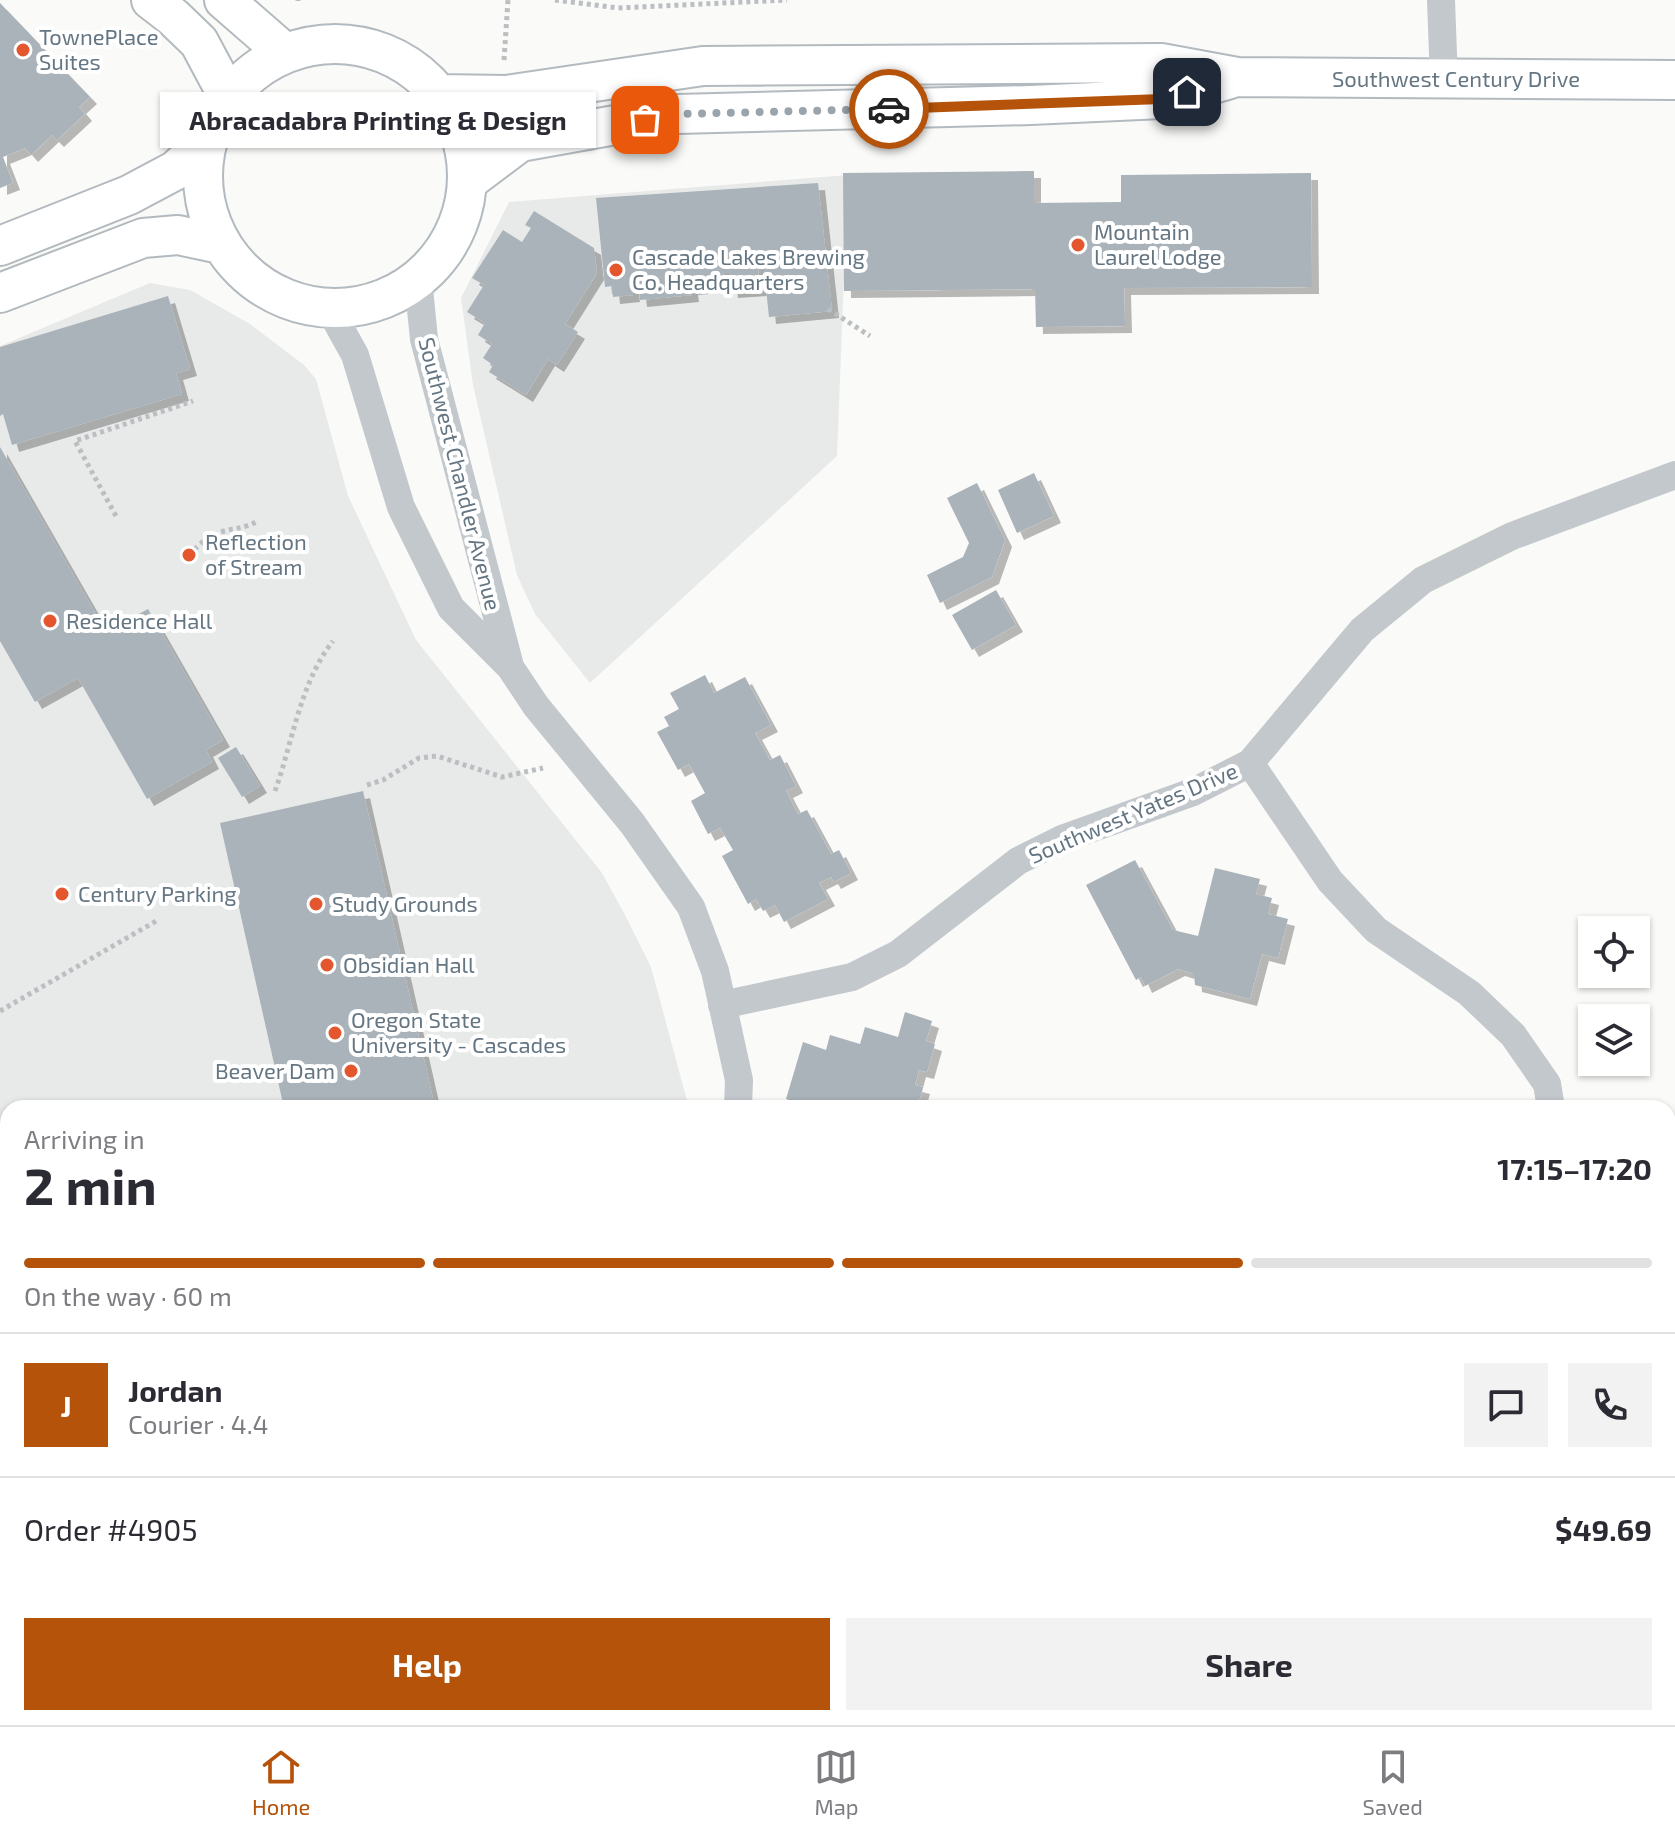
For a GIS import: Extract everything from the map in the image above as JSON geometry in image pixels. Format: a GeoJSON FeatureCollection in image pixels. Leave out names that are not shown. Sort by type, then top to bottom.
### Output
{"type":"FeatureCollection","features":[{"type":"Feature","properties":{"kind":"main road"},"geometry":{"type":"LineString","coordinates":[[151,0],[199,42],[230,100]]}},
{"type":"Feature","properties":{"kind":"main road"},"geometry":{"type":"LineString","coordinates":[[224,0],[284,52]]}},
{"type":"Feature","properties":{"kind":"main road"},"geometry":{"type":"LineString","coordinates":[[0,246],[129,195],[176,170],[202,146],[211,125],[254,74],[284,52],[326,42],[369,47],[408,65],[439,94],[460,131],[468,181],[462,213],[445,250],[418,279],[391,296],[360,306],[329,308],[286,299],[249,277],[220,244],[205,205],[202,146]]}},
{"type":"Feature","properties":{"kind":"main road","name":"Southwest Century Drive"},"geometry":{"type":"LineString","coordinates":[[439,94],[506,95],[703,66],[1161,63],[1237,77],[1444,81],[1675,80]]}},
{"type":"Feature","properties":{"kind":"main road","name":"Southwest Century Drive"},"geometry":{"type":"LineString","coordinates":[[468,181],[520,142],[677,114],[1162,99],[1237,77]]}},
{"type":"Feature","properties":{"kind":"main road"},"geometry":{"type":"LineString","coordinates":[[0,293],[143,238],[178,235],[220,244]]}},
{"type":"Feature","properties":{"kind":"street"},"geometry":{"type":"LineString","coordinates":[[1441,0],[1444,81]]}},
{"type":"Feature","properties":{"kind":"street","name":"Southwest Chandler Avenue"},"geometry":{"type":"LineString","coordinates":[[418,279],[424,339],[510,667]]}},
{"type":"Feature","properties":{"kind":"street","name":"Southwest Chandler Avenue"},"geometry":{"type":"LineString","coordinates":[[329,308],[355,355],[401,507],[451,608],[510,667],[536,706],[632,823],[691,907],[715,971],[739,1080],[738,1100]]}},
{"type":"Feature","properties":{"kind":"street","name":"Southwest Yates Drive"},"geometry":{"type":"LineString","coordinates":[[722,1005],[852,977],[898,954],[1018,861],[1062,839],[1193,792],[1250,763],[1362,630],[1423,580],[1512,536],[1675,475]]}},
{"type":"Feature","properties":{"kind":"street"},"geometry":{"type":"LineString","coordinates":[[1250,763],[1330,881],[1376,930],[1469,993],[1513,1035],[1547,1084],[1550,1100]]}},
{"type":"Feature","properties":{"kind":"path"},"geometry":{"type":"LineString","coordinates":[[504,60],[508,0]]}},
{"type":"Feature","properties":{"kind":"path"},"geometry":{"type":"LineString","coordinates":[[555,0],[618,8],[787,0]]}},
{"type":"Feature","properties":{"kind":"path"},"geometry":{"type":"LineString","coordinates":[[828,309],[870,336]]}},
{"type":"Feature","properties":{"kind":"path"},"geometry":{"type":"LineString","coordinates":[[116,516],[75,441],[193,401]]}},
{"type":"Feature","properties":{"kind":"path"},"geometry":{"type":"LineString","coordinates":[[189,555],[204,540],[258,521]]}},
{"type":"Feature","properties":{"kind":"path"},"geometry":{"type":"LineString","coordinates":[[275,791],[307,690],[322,655],[333,641]]}},
{"type":"Feature","properties":{"kind":"path"},"geometry":{"type":"LineString","coordinates":[[367,785],[383,780],[411,761],[437,756],[502,777],[543,768]]}},
{"type":"Feature","properties":{"kind":"path"},"geometry":{"type":"LineString","coordinates":[[0,1011],[158,920]]}},
{"type":"Feature","properties":{"kind":"shaded area"},"geometry":{"type":"Polygon","coordinates":[[[848,175],[837,456],[590,683],[535,614],[517,575],[473,385],[461,298],[509,202],[848,175]]]}},
{"type":"Feature","properties":{"kind":"shaded area","name":"Oregon State University - Cascades"},"geometry":{"type":"Polygon","coordinates":[[[150,283],[190,290],[250,324],[304,365],[316,379],[348,496],[416,640],[602,873],[624,913],[651,967],[687,1100],[0,1100],[0,346],[150,283]]]}},
{"type":"Feature","properties":{"kind":"building","name":"TownePlace Suites"},"geometry":{"type":"Polygon","coordinates":[[[0,3],[90,97],[79,107],[85,114],[57,140],[52,135],[31,155],[25,148],[3,157],[13,183],[0,188],[0,3]]]}},
{"type":"Feature","properties":{"kind":"building","name":"Mountain Laurel Lodge"},"geometry":{"type":"Polygon","coordinates":[[[1034,171],[1034,203],[1121,202],[1121,175],[1311,173],[1312,287],[1124,288],[1125,326],[1036,327],[1035,289],[844,291],[843,173],[1034,171]]]}},
{"type":"Feature","properties":{"kind":"building"},"geometry":{"type":"Polygon","coordinates":[[[818,183],[832,311],[769,317],[764,270],[758,270],[760,289],[731,291],[729,273],[723,273],[724,285],[691,288],[692,295],[640,300],[638,283],[632,284],[633,295],[613,297],[612,286],[605,287],[596,198],[818,183]]]}},
{"type":"Feature","properties":{"kind":"building"},"geometry":{"type":"Polygon","coordinates":[[[534,211],[594,248],[597,273],[565,324],[578,332],[557,365],[548,359],[526,395],[489,372],[493,365],[483,358],[492,344],[478,335],[485,323],[467,312],[484,285],[472,278],[503,230],[522,242],[531,228],[525,225],[534,211]]]}},
{"type":"Feature","properties":{"kind":"building"},"geometry":{"type":"Polygon","coordinates":[[[168,296],[190,369],[176,373],[182,394],[12,445],[3,414],[0,416],[0,347],[168,296]]]}},
{"type":"Feature","properties":{"kind":"building","name":"Residence Hall"},"geometry":{"type":"Polygon","coordinates":[[[0,447],[106,632],[148,609],[223,740],[206,750],[212,762],[147,799],[78,678],[35,702],[0,641],[0,447]]]}},
{"type":"Feature","properties":{"kind":"building"},"geometry":{"type":"Polygon","coordinates":[[[1034,473],[1054,516],[1017,533],[998,490],[1034,473]]]}},
{"type":"Feature","properties":{"kind":"building"},"geometry":{"type":"Polygon","coordinates":[[[977,483],[1005,540],[992,577],[940,603],[927,575],[963,557],[969,543],[947,498],[977,483]]]}},
{"type":"Feature","properties":{"kind":"building"},"geometry":{"type":"Polygon","coordinates":[[[996,590],[1016,625],[972,650],[952,615],[996,590]]]}},
{"type":"Feature","properties":{"kind":"building"},"geometry":{"type":"Polygon","coordinates":[[[705,675],[714,693],[745,677],[771,725],[755,733],[770,760],[780,755],[796,786],[786,791],[798,814],[807,810],[831,854],[839,850],[851,873],[834,882],[831,877],[819,883],[828,899],[784,922],[775,905],[763,911],[756,899],[748,904],[722,856],[733,850],[720,828],[708,834],[691,801],[705,793],[689,764],[678,770],[657,732],[669,726],[664,717],[679,709],[670,693],[705,675]]]}},
{"type":"Feature","properties":{"kind":"building"},"geometry":{"type":"Polygon","coordinates":[[[236,747],[260,786],[242,797],[218,758],[236,747]]]}},
{"type":"Feature","properties":{"kind":"building","name":"Obsidian Hall"},"geometry":{"type":"Polygon","coordinates":[[[363,791],[433,1100],[282,1100],[220,823],[363,791]]]}},
{"type":"Feature","properties":{"kind":"building"},"geometry":{"type":"Polygon","coordinates":[[[1135,860],[1173,930],[1198,936],[1215,868],[1260,879],[1256,894],[1272,898],[1268,914],[1288,919],[1278,958],[1262,954],[1250,999],[1195,985],[1194,974],[1178,969],[1145,986],[1141,977],[1136,980],[1086,885],[1135,860]]]}},
{"type":"Feature","properties":{"kind":"building"},"geometry":{"type":"Polygon","coordinates":[[[905,1012],[932,1021],[926,1041],[935,1044],[927,1072],[919,1070],[915,1085],[923,1087],[919,1100],[786,1099],[803,1042],[826,1050],[830,1035],[860,1044],[865,1027],[898,1037],[905,1012]]]}},
{"type":"Feature","properties":{"kind":"way so far"},"geometry":{"type":"LineString","coordinates":[[645,120],[677,114],[889,109]]}},
{"type":"Feature","properties":{"kind":"place","name":"TownePlace Suites"},"geometry":{"type":"Point","coordinates":[23,50]}},
{"type":"Feature","properties":{"kind":"place","name":"Abracadabra Printing & Design"},"geometry":{"type":"Point","coordinates":[645,120]}},
{"type":"Feature","properties":{"kind":"place","name":"Mountain Laurel Lodge"},"geometry":{"type":"Point","coordinates":[1078,245]}},
{"type":"Feature","properties":{"kind":"place","name":"Cascade Lakes Brewing Co. Headquarters"},"geometry":{"type":"Point","coordinates":[616,270]}},
{"type":"Feature","properties":{"kind":"place","name":"Reflection of Stream"},"geometry":{"type":"Point","coordinates":[189,555]}},
{"type":"Feature","properties":{"kind":"place","name":"Residence Hall"},"geometry":{"type":"Point","coordinates":[50,621]}},
{"type":"Feature","properties":{"kind":"place","name":"Century Parking"},"geometry":{"type":"Point","coordinates":[62,894]}},
{"type":"Feature","properties":{"kind":"place","name":"Study Grounds"},"geometry":{"type":"Point","coordinates":[316,904]}},
{"type":"Feature","properties":{"kind":"place","name":"Obsidian Hall"},"geometry":{"type":"Point","coordinates":[327,965]}},
{"type":"Feature","properties":{"kind":"place","name":"Oregon State University - Cascades"},"geometry":{"type":"Point","coordinates":[335,1033]}},
{"type":"Feature","properties":{"kind":"place","name":"Beaver Dam"},"geometry":{"type":"Point","coordinates":[351,1071]}},
{"type":"Feature","properties":{"kind":"route"},"geometry":{"type":"LineString","coordinates":[[889,109],[1162,99],[1187,92]]}}]}
